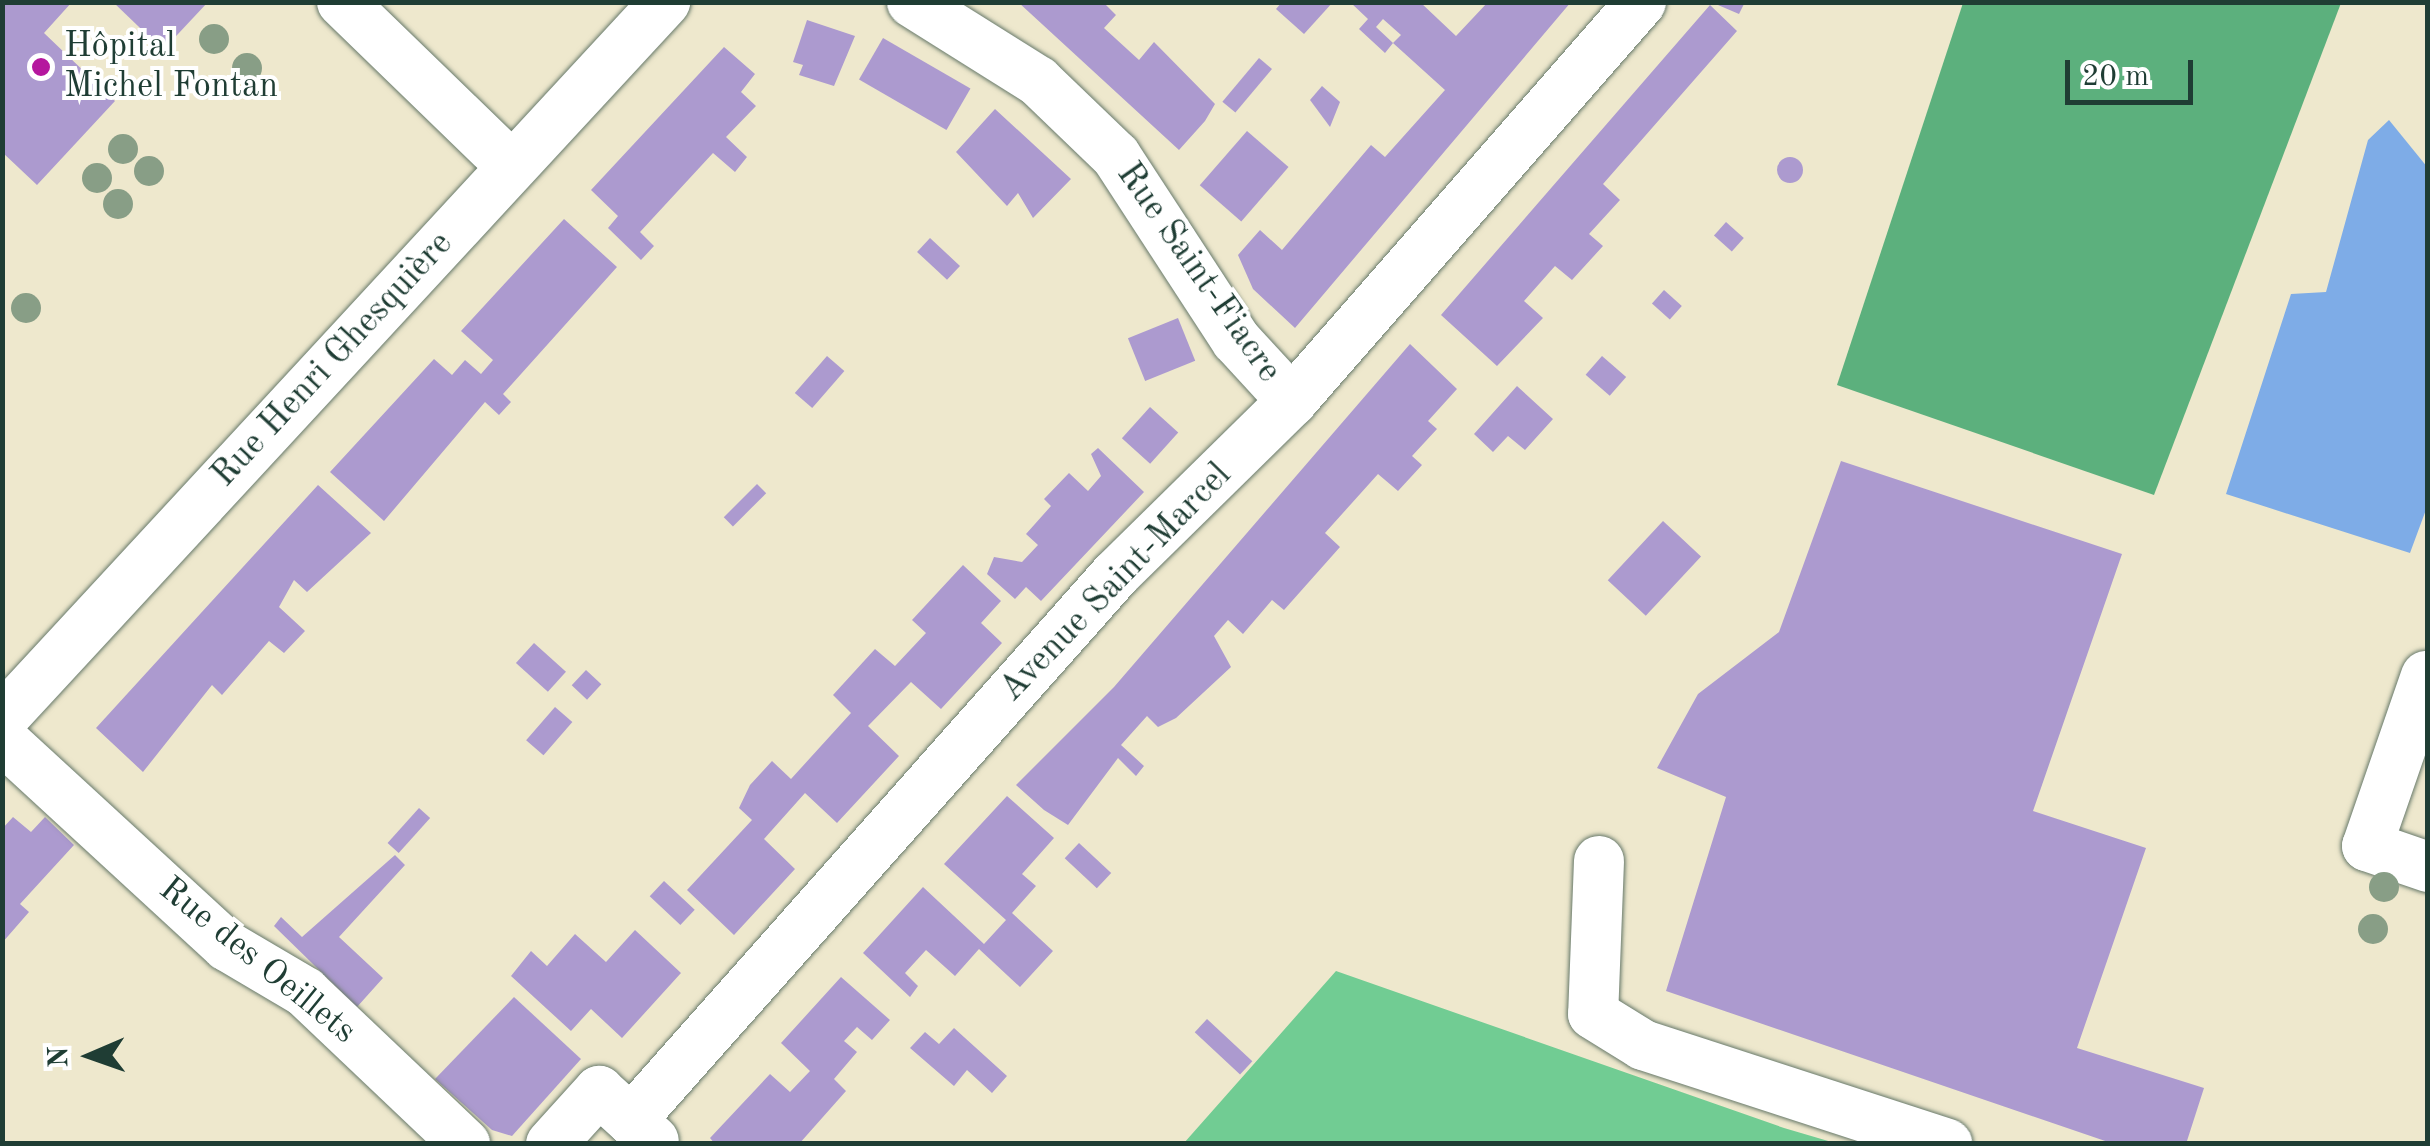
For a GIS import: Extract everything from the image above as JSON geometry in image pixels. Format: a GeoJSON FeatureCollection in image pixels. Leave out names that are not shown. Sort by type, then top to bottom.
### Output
{"type":"FeatureCollection","features":[{"type":"Feature","properties":{"kind":"street"},"geometry":{"type":"LineString","coordinates":[[342,2],[511,166]]}},
{"type":"Feature","properties":{"kind":"street","name":"Rue Henri Ghesquière"},"geometry":{"type":"LineString","coordinates":[[6,713],[665,2]]}},
{"type":"Feature","properties":{"kind":"street","name":"Rue Saint-Fiacre"},"geometry":{"type":"LineString","coordinates":[[912,2],[1038,80],[1116,156],[1236,340],[1292,401]]}},
{"type":"Feature","properties":{"kind":"street","name":"Avenue Saint-Marcel"},"geometry":{"type":"LineString","coordinates":[[644,1132],[1115,575],[1292,401],[1634,5]]}},
{"type":"Feature","properties":{"kind":"street"},"geometry":{"type":"LineString","coordinates":[[2426,676],[2367,846],[2428,867]]}},
{"type":"Feature","properties":{"kind":"street","name":"Rue des Oeillets"},"geometry":{"type":"LineString","coordinates":[[6,713],[227,946],[305,992],[465,1144]]}},
{"type":"Feature","properties":{"kind":"street"},"geometry":{"type":"LineString","coordinates":[[1598,861],[1592,1014],[1642,1045],[1947,1144]]}},
{"type":"Feature","properties":{"kind":"street"},"geometry":{"type":"LineString","coordinates":[[551,1144],[599,1091],[644,1132]]}},
{"type":"Feature","properties":{"kind":"green space"},"geometry":{"type":"Polygon","coordinates":[[[1963,3],[2341,3],[2154,495],[1837,385],[1963,3]]]}},
{"type":"Feature","properties":{"kind":"green space"},"geometry":{"type":"Polygon","coordinates":[[[1336,971],[1784,1128],[1835,1143],[1184,1143],[1336,971]]]}},
{"type":"Feature","properties":{"kind":"water"},"geometry":{"type":"Polygon","coordinates":[[[2389,120],[2428,168],[2427,507],[2410,553],[2226,494],[2291,294],[2326,292],[2368,140],[2389,120]]]}},
{"type":"Feature","properties":{"kind":"building","name":"Hôpital Michel Fontan"},"geometry":{"type":"Polygon","coordinates":[[[2,2],[72,2],[44,33],[115,101],[37,185],[2,152],[2,2]]]}},
{"type":"Feature","properties":{"kind":"building","name":"Hôpital Michel Fontan"},"geometry":{"type":"Polygon","coordinates":[[[113,2],[208,2],[163,50],[113,2]]]}},
{"type":"Feature","properties":{"kind":"building"},"geometry":{"type":"Polygon","coordinates":[[[1018,2],[1103,2],[1116,15],[1104,28],[1139,60],[1154,42],[1215,104],[1179,150],[1018,2]]]}},
{"type":"Feature","properties":{"kind":"building"},"geometry":{"type":"Polygon","coordinates":[[[1282,2],[1333,2],[1304,34],[1276,9],[1282,2]]]}},
{"type":"Feature","properties":{"kind":"building"},"geometry":{"type":"Polygon","coordinates":[[[1350,2],[1420,2],[1456,36],[1488,2],[1571,2],[1295,328],[1253,289],[1238,255],[1260,230],[1282,250],[1371,145],[1385,157],[1445,90],[1393,43],[1385,53],[1359,29],[1368,19],[1350,2]],[[1383,19],[1376,27],[1393,43],[1401,35],[1383,19]]]}},
{"type":"Feature","properties":{"kind":"building"},"geometry":{"type":"Polygon","coordinates":[[[1711,2],[1745,2],[1739,14],[1711,2]]]}},
{"type":"Feature","properties":{"kind":"building"},"geometry":{"type":"Polygon","coordinates":[[[1710,5],[1737,31],[1603,184],[1620,200],[1589,234],[1603,246],[1572,280],[1555,266],[1524,301],[1543,318],[1497,366],[1441,315],[1710,5]]]}},
{"type":"Feature","properties":{"kind":"building"},"geometry":{"type":"Polygon","coordinates":[[[807,20],[855,36],[834,86],[799,75],[803,65],[793,62],[807,20]]]}},
{"type":"Feature","properties":{"kind":"building"},"geometry":{"type":"Polygon","coordinates":[[[883,38],[970,88],[946,130],[859,80],[883,38]]]}},
{"type":"Feature","properties":{"kind":"building"},"geometry":{"type":"Polygon","coordinates":[[[724,47],[755,74],[741,92],[756,106],[726,137],[747,157],[735,172],[713,153],[640,232],[654,246],[641,260],[608,228],[618,216],[591,190],[724,47]]]}},
{"type":"Feature","properties":{"kind":"building"},"geometry":{"type":"Polygon","coordinates":[[[1259,58],[1272,69],[1235,113],[1222,102],[1259,58]]]}},
{"type":"Feature","properties":{"kind":"building"},"geometry":{"type":"Polygon","coordinates":[[[1322,86],[1340,102],[1330,127],[1310,100],[1322,86]]]}},
{"type":"Feature","properties":{"kind":"building"},"geometry":{"type":"Polygon","coordinates":[[[995,109],[1071,179],[1033,218],[1018,193],[1007,206],[956,152],[995,109]]]}},
{"type":"Feature","properties":{"kind":"building"},"geometry":{"type":"Polygon","coordinates":[[[1247,131],[1289,167],[1241,221],[1200,185],[1247,131]]]}},
{"type":"Feature","properties":{"kind":"building"},"geometry":{"type":"Polygon","coordinates":[[[1790,157],[1799,161],[1803,170],[1799,179],[1790,183],[1781,179],[1777,170],[1781,161],[1790,157]]]}},
{"type":"Feature","properties":{"kind":"building"},"geometry":{"type":"Polygon","coordinates":[[[564,219],[617,267],[503,394],[511,402],[499,415],[485,402],[384,521],[330,472],[434,359],[452,375],[465,360],[481,374],[493,360],[461,331],[564,219]]]}},
{"type":"Feature","properties":{"kind":"building"},"geometry":{"type":"Polygon","coordinates":[[[1726,222],[1744,238],[1732,251],[1714,235],[1726,222]]]}},
{"type":"Feature","properties":{"kind":"building"},"geometry":{"type":"Polygon","coordinates":[[[930,238],[960,266],[947,280],[917,252],[930,238]]]}},
{"type":"Feature","properties":{"kind":"building"},"geometry":{"type":"Polygon","coordinates":[[[1664,290],[1682,306],[1670,319],[1652,303],[1664,290]]]}},
{"type":"Feature","properties":{"kind":"building"},"geometry":{"type":"Polygon","coordinates":[[[1178,318],[1195,361],[1145,381],[1128,338],[1178,318]]]}},
{"type":"Feature","properties":{"kind":"building"},"geometry":{"type":"Polygon","coordinates":[[[1410,344],[1457,389],[1428,421],[1437,429],[1412,456],[1422,465],[1398,491],[1378,474],[1325,533],[1340,547],[1284,610],[1272,600],[1243,634],[1228,620],[1214,636],[1231,667],[1176,718],[1158,727],[1147,716],[1121,745],[1144,766],[1136,776],[1118,758],[1068,825],[1044,810],[1016,785],[1114,687],[1410,344]]]}},
{"type":"Feature","properties":{"kind":"building"},"geometry":{"type":"Polygon","coordinates":[[[827,356],[844,371],[812,408],[795,393],[827,356]]]}},
{"type":"Feature","properties":{"kind":"building"},"geometry":{"type":"Polygon","coordinates":[[[1602,356],[1626,377],[1610,396],[1586,375],[1602,356]]]}},
{"type":"Feature","properties":{"kind":"building"},"geometry":{"type":"Polygon","coordinates":[[[1517,386],[1553,419],[1525,450],[1508,436],[1493,452],[1474,434],[1517,386]]]}},
{"type":"Feature","properties":{"kind":"building"},"geometry":{"type":"Polygon","coordinates":[[[1150,407],[1178,432],[1150,464],[1122,438],[1150,407]]]}},
{"type":"Feature","properties":{"kind":"building"},"geometry":{"type":"Polygon","coordinates":[[[1098,448],[1144,492],[1041,601],[1026,587],[1015,599],[987,574],[994,557],[1022,562],[1038,545],[1026,534],[1051,506],[1044,499],[1069,473],[1088,491],[1101,476],[1091,454],[1098,448]]]}},
{"type":"Feature","properties":{"kind":"building"},"geometry":{"type":"Polygon","coordinates":[[[1841,461],[2122,554],[2033,811],[2146,848],[2077,1048],[2204,1088],[2186,1144],[2114,1144],[1666,991],[1726,797],[1657,768],[1698,694],[1779,632],[1841,461]]]}},
{"type":"Feature","properties":{"kind":"building"},"geometry":{"type":"Polygon","coordinates":[[[757,484],[766,493],[733,526],[724,517],[757,484]]]}},
{"type":"Feature","properties":{"kind":"building"},"geometry":{"type":"Polygon","coordinates":[[[318,485],[371,533],[307,592],[294,580],[279,607],[305,631],[284,653],[269,641],[222,695],[212,685],[143,772],[96,728],[318,485]]]}},
{"type":"Feature","properties":{"kind":"building"},"geometry":{"type":"Polygon","coordinates":[[[1663,521],[1701,556],[1646,616],[1608,580],[1663,521]]]}},
{"type":"Feature","properties":{"kind":"building"},"geometry":{"type":"Polygon","coordinates":[[[963,565],[1001,601],[981,623],[1002,643],[941,709],[911,682],[868,726],[899,756],[837,823],[805,793],[764,839],[795,869],[734,935],[687,890],[752,820],[739,808],[750,785],[772,761],[791,779],[851,713],[833,695],[875,649],[895,666],[926,633],[912,620],[963,565]]]}},
{"type":"Feature","properties":{"kind":"building"},"geometry":{"type":"Polygon","coordinates":[[[534,643],[566,672],[548,692],[516,663],[534,643]]]}},
{"type":"Feature","properties":{"kind":"building"},"geometry":{"type":"Polygon","coordinates":[[[586,670],[601,684],[587,700],[572,685],[586,670]]]}},
{"type":"Feature","properties":{"kind":"building"},"geometry":{"type":"Polygon","coordinates":[[[555,707],[572,722],[543,755],[526,740],[555,707]]]}},
{"type":"Feature","properties":{"kind":"building"},"geometry":{"type":"Polygon","coordinates":[[[1007,796],[1054,838],[1022,874],[1036,886],[1012,913],[1053,951],[1020,987],[979,949],[955,976],[926,950],[905,973],[918,986],[910,997],[863,953],[923,887],[984,944],[1006,920],[944,864],[1007,796]]]}},
{"type":"Feature","properties":{"kind":"building"},"geometry":{"type":"Polygon","coordinates":[[[419,808],[430,818],[399,853],[388,843],[419,808]]]}},
{"type":"Feature","properties":{"kind":"building"},"geometry":{"type":"Polygon","coordinates":[[[13,817],[31,832],[45,817],[74,845],[20,904],[29,912],[2,943],[2,829],[13,817]]]}},
{"type":"Feature","properties":{"kind":"building"},"geometry":{"type":"Polygon","coordinates":[[[1079,843],[1111,873],[1097,888],[1065,858],[1079,843]]]}},
{"type":"Feature","properties":{"kind":"building"},"geometry":{"type":"Polygon","coordinates":[[[395,855],[405,865],[339,937],[383,978],[357,1007],[274,926],[281,917],[302,937],[395,855]]]}},
{"type":"Feature","properties":{"kind":"building"},"geometry":{"type":"Polygon","coordinates":[[[664,881],[695,910],[680,925],[650,896],[664,881]]]}},
{"type":"Feature","properties":{"kind":"building"},"geometry":{"type":"Polygon","coordinates":[[[635,930],[681,973],[622,1038],[591,1009],[571,1031],[511,976],[531,951],[547,966],[575,934],[606,962],[635,930]]]}},
{"type":"Feature","properties":{"kind":"building"},"geometry":{"type":"Polygon","coordinates":[[[841,977],[890,1020],[872,1040],[857,1027],[844,1041],[857,1052],[834,1079],[846,1091],[799,1144],[715,1144],[710,1138],[770,1074],[790,1092],[810,1071],[781,1043],[841,977]]]}},
{"type":"Feature","properties":{"kind":"building"},"geometry":{"type":"Polygon","coordinates":[[[514,997],[581,1059],[512,1136],[492,1130],[435,1079],[514,997]]]}},
{"type":"Feature","properties":{"kind":"building"},"geometry":{"type":"Polygon","coordinates":[[[1207,1019],[1252,1061],[1240,1074],[1195,1032],[1207,1019]]]}},
{"type":"Feature","properties":{"kind":"building"},"geometry":{"type":"Polygon","coordinates":[[[954,1028],[1007,1076],[992,1093],[967,1070],[954,1086],[910,1048],[925,1032],[939,1044],[954,1028]]]}},
{"type":"Feature","properties":{"kind":"place","name":"Hôpital Michel Fontan"},"geometry":{"type":"Point","coordinates":[41,67]}}]}
